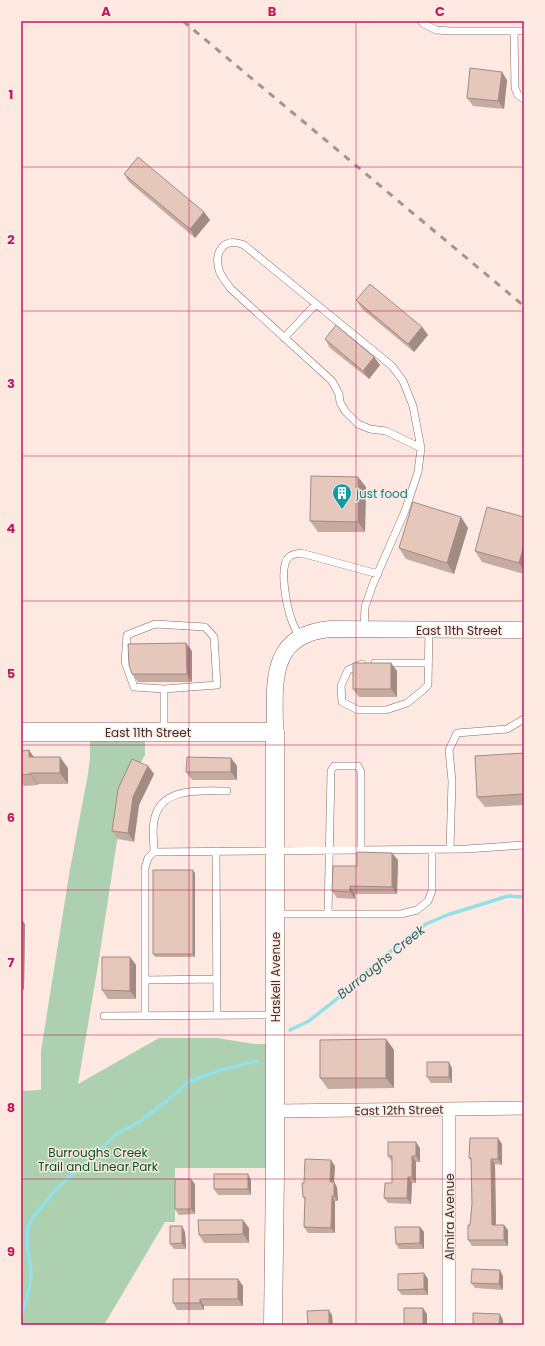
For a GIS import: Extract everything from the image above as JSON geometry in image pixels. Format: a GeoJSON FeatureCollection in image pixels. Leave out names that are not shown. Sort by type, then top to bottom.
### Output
{"type":"FeatureCollection","features":[{"type":"Feature","properties":{"kind":"main road","name":"East 11th Street"},"geometry":{"type":"LineString","coordinates":[[21,732],[275,732]]}},
{"type":"Feature","properties":{"kind":"main road","name":"Haskell Avenue"},"geometry":{"type":"LineString","coordinates":[[273,1325],[275,1111],[275,732]]}},
{"type":"Feature","properties":{"kind":"street","name":"East 11th Street"},"geometry":{"type":"LineString","coordinates":[[300,638],[318,630],[524,630]]}},
{"type":"Feature","properties":{"kind":"street","name":"Haskell Avenue"},"geometry":{"type":"LineString","coordinates":[[275,732],[275,687],[278,666],[291,644],[300,638]]}},
{"type":"Feature","properties":{"kind":"street","name":"East 12th Street"},"geometry":{"type":"LineString","coordinates":[[275,1111],[524,1108]]}},
{"type":"Feature","properties":{"kind":"street","name":"Almira Avenue"},"geometry":{"type":"LineString","coordinates":[[449,1109],[449,1325]]}},
{"type":"Feature","properties":{"kind":"lane"},"geometry":{"type":"LineString","coordinates":[[421,21],[436,30],[524,31]]}},
{"type":"Feature","properties":{"kind":"lane"},"geometry":{"type":"LineString","coordinates":[[514,31],[515,88],[518,95],[524,99]]}},
{"type":"Feature","properties":{"kind":"lane"},"geometry":{"type":"LineString","coordinates":[[364,630],[365,607],[405,511],[418,472],[422,448],[413,406],[403,381],[392,366],[244,245],[237,242],[224,244],[220,250],[218,261],[220,270],[231,289],[332,381],[339,394],[340,402],[345,411],[358,424],[370,429],[386,432],[422,448]]}},
{"type":"Feature","properties":{"kind":"lane"},"geometry":{"type":"LineString","coordinates":[[284,338],[316,304]]}},
{"type":"Feature","properties":{"kind":"lane"},"geometry":{"type":"LineString","coordinates":[[300,638],[292,621],[284,587],[284,566],[287,558],[301,553],[378,574]]}},
{"type":"Feature","properties":{"kind":"lane"},"geometry":{"type":"LineString","coordinates":[[155,624],[205,627],[214,637],[217,685],[164,689],[134,687],[125,662],[127,636],[155,624]]}},
{"type":"Feature","properties":{"kind":"lane"},"geometry":{"type":"LineString","coordinates":[[428,663],[360,664],[348,670],[341,686],[342,702],[358,710],[386,710],[407,703],[422,691],[428,685],[429,630]]}},
{"type":"Feature","properties":{"kind":"lane"},"geometry":{"type":"LineString","coordinates":[[164,689],[164,732]]}},
{"type":"Feature","properties":{"kind":"lane"},"geometry":{"type":"LineString","coordinates":[[450,849],[452,781],[449,750],[457,733],[507,730],[524,719]]}},
{"type":"Feature","properties":{"kind":"lane"},"geometry":{"type":"LineString","coordinates":[[328,914],[328,850],[331,771],[334,766],[358,766],[361,772],[361,850]]}},
{"type":"Feature","properties":{"kind":"lane"},"geometry":{"type":"LineString","coordinates":[[154,852],[154,821],[159,808],[170,797],[181,793],[227,791]]}},
{"type":"Feature","properties":{"kind":"lane"},"geometry":{"type":"LineString","coordinates":[[145,1016],[145,868],[148,858],[154,852],[450,849],[524,845]]}},
{"type":"Feature","properties":{"kind":"lane"},"geometry":{"type":"LineString","coordinates":[[275,914],[402,914],[417,910],[428,901],[432,891],[432,849]]}},
{"type":"Feature","properties":{"kind":"lane"},"geometry":{"type":"LineString","coordinates":[[216,851],[217,1015]]}},
{"type":"Feature","properties":{"kind":"lane"},"geometry":{"type":"LineString","coordinates":[[145,980],[216,979]]}},
{"type":"Feature","properties":{"kind":"lane"},"geometry":{"type":"LineString","coordinates":[[104,1016],[275,1015]]}},
{"type":"Feature","properties":{"kind":"green space","name":"Burroughs Creek Trail and Linear Park"},"geometry":{"type":"Polygon","coordinates":[[[90,741],[145,741],[145,755],[138,767],[117,841],[78,1084],[159,1038],[217,1038],[254,1044],[266,1044],[266,1168],[175,1168],[175,1222],[165,1222],[104,1325],[21,1325],[21,1091],[41,1090],[41,1051],[70,869],[88,774],[90,741]]]}},
{"type":"Feature","properties":{"kind":"building"},"geometry":{"type":"Polygon","coordinates":[[[470,68],[502,72],[498,101],[467,98],[470,68]]]}},
{"type":"Feature","properties":{"kind":"building"},"geometry":{"type":"Polygon","coordinates":[[[138,157],[204,212],[190,229],[124,174],[138,157]]]}},
{"type":"Feature","properties":{"kind":"building"},"geometry":{"type":"Polygon","coordinates":[[[370,284],[422,327],[408,344],[356,300],[370,284]]]}},
{"type":"Feature","properties":{"kind":"building"},"geometry":{"type":"Polygon","coordinates":[[[336,325],[374,357],[363,371],[325,339],[336,325]]]}},
{"type":"Feature","properties":{"kind":"building","name":"just food"},"geometry":{"type":"Polygon","coordinates":[[[311,476],[358,477],[358,522],[310,521],[311,476]]]}},
{"type":"Feature","properties":{"kind":"building"},"geometry":{"type":"Polygon","coordinates":[[[413,502],[461,517],[447,563],[399,548],[413,502]]]}},
{"type":"Feature","properties":{"kind":"building"},"geometry":{"type":"Polygon","coordinates":[[[487,507],[524,517],[524,545],[519,563],[475,551],[487,507]]]}},
{"type":"Feature","properties":{"kind":"building"},"geometry":{"type":"Polygon","coordinates":[[[186,643],[187,674],[132,674],[129,665],[128,644],[186,643]]]}},
{"type":"Feature","properties":{"kind":"building"},"geometry":{"type":"Polygon","coordinates":[[[353,663],[391,663],[391,689],[353,689],[353,663]]]}},
{"type":"Feature","properties":{"kind":"building"},"geometry":{"type":"Polygon","coordinates":[[[29,750],[29,757],[60,757],[60,773],[30,773],[21,775],[21,751],[29,750]]]}},
{"type":"Feature","properties":{"kind":"building"},"geometry":{"type":"Polygon","coordinates":[[[524,753],[524,794],[477,797],[475,756],[524,753]]]}},
{"type":"Feature","properties":{"kind":"building"},"geometry":{"type":"Polygon","coordinates":[[[187,757],[231,758],[231,772],[186,772],[187,757]]]}},
{"type":"Feature","properties":{"kind":"building"},"geometry":{"type":"Polygon","coordinates":[[[132,759],[148,766],[133,797],[128,833],[112,831],[118,789],[132,759]]]}},
{"type":"Feature","properties":{"kind":"building"},"geometry":{"type":"Polygon","coordinates":[[[357,852],[392,853],[392,887],[350,886],[350,892],[332,891],[333,866],[357,866],[357,852]]]}},
{"type":"Feature","properties":{"kind":"building"},"geometry":{"type":"Polygon","coordinates":[[[153,870],[193,870],[193,954],[153,954],[153,870]]]}},
{"type":"Feature","properties":{"kind":"building"},"geometry":{"type":"Polygon","coordinates":[[[102,957],[130,957],[130,991],[102,990],[102,957]]]}},
{"type":"Feature","properties":{"kind":"building"},"geometry":{"type":"Polygon","coordinates":[[[386,1039],[386,1078],[320,1078],[320,1040],[386,1039]]]}},
{"type":"Feature","properties":{"kind":"building"},"geometry":{"type":"Polygon","coordinates":[[[427,1062],[449,1062],[449,1077],[427,1077],[427,1062]]]}},
{"type":"Feature","properties":{"kind":"building"},"geometry":{"type":"Polygon","coordinates":[[[470,1138],[498,1138],[498,1159],[491,1159],[492,1225],[504,1225],[504,1240],[468,1240],[468,1225],[470,1225],[472,1204],[471,1158],[469,1158],[470,1138]]]}},
{"type":"Feature","properties":{"kind":"building"},"geometry":{"type":"Polygon","coordinates":[[[388,1142],[416,1142],[416,1156],[412,1156],[412,1177],[408,1177],[407,1198],[384,1198],[385,1183],[392,1183],[392,1156],[388,1156],[388,1142]]]}},
{"type":"Feature","properties":{"kind":"building"},"geometry":{"type":"Polygon","coordinates":[[[305,1159],[331,1160],[330,1182],[334,1182],[334,1196],[332,1196],[331,1228],[304,1227],[305,1197],[303,1197],[302,1183],[304,1183],[305,1159]]]}},
{"type":"Feature","properties":{"kind":"building"},"geometry":{"type":"Polygon","coordinates":[[[214,1174],[248,1174],[248,1189],[214,1189],[214,1174]]]}},
{"type":"Feature","properties":{"kind":"building"},"geometry":{"type":"Polygon","coordinates":[[[175,1179],[191,1179],[191,1209],[175,1209],[175,1179]]]}},
{"type":"Feature","properties":{"kind":"building"},"geometry":{"type":"Polygon","coordinates":[[[198,1220],[243,1220],[243,1234],[199,1235],[198,1220]]]}},
{"type":"Feature","properties":{"kind":"building"},"geometry":{"type":"Polygon","coordinates":[[[170,1226],[182,1226],[182,1243],[170,1244],[170,1226]]]}},
{"type":"Feature","properties":{"kind":"building"},"geometry":{"type":"Polygon","coordinates":[[[395,1227],[420,1227],[420,1243],[396,1244],[395,1227]]]}},
{"type":"Feature","properties":{"kind":"building"},"geometry":{"type":"Polygon","coordinates":[[[472,1269],[500,1270],[499,1284],[471,1283],[472,1269]]]}},
{"type":"Feature","properties":{"kind":"building"},"geometry":{"type":"Polygon","coordinates":[[[424,1273],[424,1289],[398,1290],[398,1274],[424,1273]]]}},
{"type":"Feature","properties":{"kind":"building"},"geometry":{"type":"Polygon","coordinates":[[[173,1279],[238,1279],[238,1299],[200,1299],[200,1303],[173,1303],[173,1279]]]}},
{"type":"Feature","properties":{"kind":"building"},"geometry":{"type":"Polygon","coordinates":[[[404,1308],[423,1308],[423,1325],[404,1325],[404,1308]]]}},
{"type":"Feature","properties":{"kind":"building"},"geometry":{"type":"Polygon","coordinates":[[[329,1310],[329,1325],[308,1325],[307,1311],[329,1310]]]}},
{"type":"Feature","properties":{"kind":"building"},"geometry":{"type":"Polygon","coordinates":[[[473,1313],[500,1314],[499,1325],[473,1325],[473,1313]]]}},
{"type":"Feature","properties":{"kind":"waterway","name":"Burroughs Creek"},"geometry":{"type":"LineString","coordinates":[[290,1030],[309,1021],[348,990],[362,975],[426,924],[447,915],[508,896],[524,897]]}},
{"type":"Feature","properties":{"kind":"waterway","name":"Burroughs Creek"},"geometry":{"type":"LineString","coordinates":[[21,1315],[28,1296],[31,1281],[27,1236],[29,1224],[53,1192],[118,1133],[139,1122],[167,1101],[188,1082],[221,1070],[257,1061]]}},
{"type":"Feature","properties":{"kind":"railway"},"geometry":{"type":"LineString","coordinates":[[183,21],[524,306]]}},
{"type":"Feature","properties":{"kind":"place","name":"just food"},"geometry":{"type":"Point","coordinates":[342,510]}}]}
